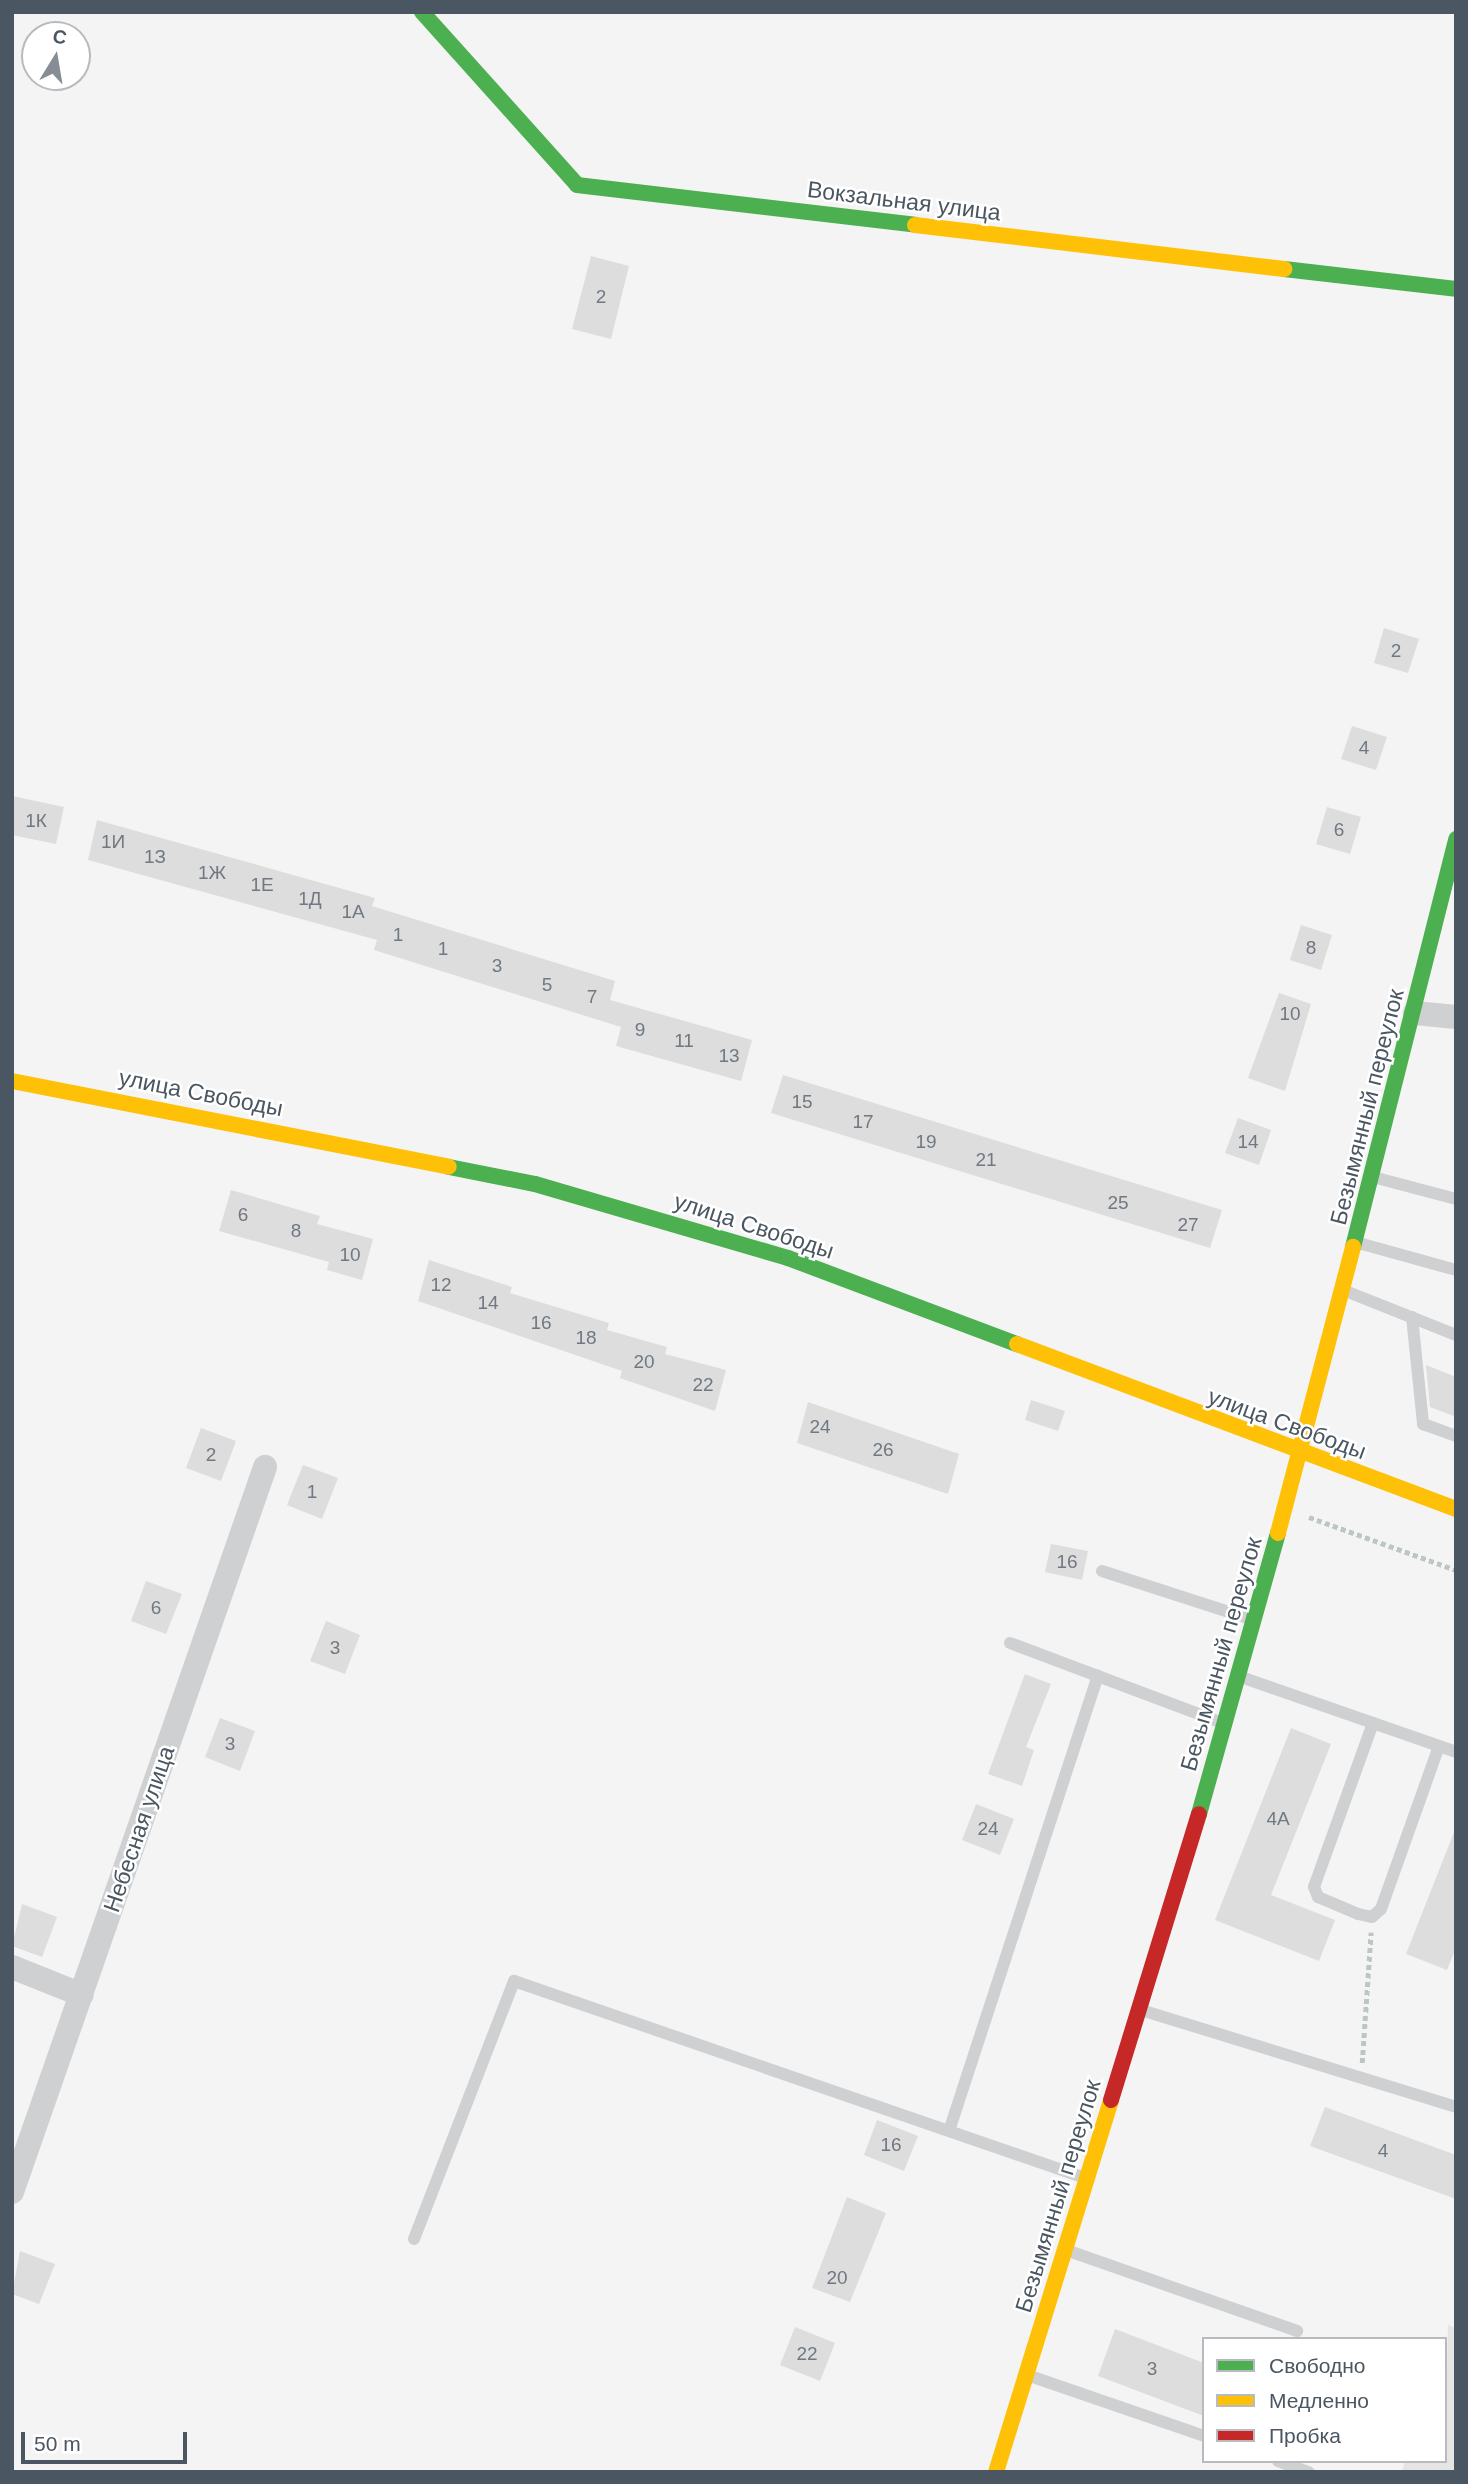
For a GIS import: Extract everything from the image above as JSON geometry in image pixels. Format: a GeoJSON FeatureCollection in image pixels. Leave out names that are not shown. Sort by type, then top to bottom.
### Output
{"type":"FeatureCollection","features":[{"type":"Feature","properties":{"kind":"street","name":"Вокзальная улица"},"geometry":{"type":"LineString","coordinates":[[422,12],[577,185],[1456,289]]}},
{"type":"Feature","properties":{"kind":"street","name":"Безымянный переулок"},"geometry":{"type":"LineString","coordinates":[[996,2472],[1089,2179],[1227,1724],[1373,1177],[1456,839]]}},
{"type":"Feature","properties":{"kind":"street"},"geometry":{"type":"LineString","coordinates":[[1415,1013],[1456,1017]]}},
{"type":"Feature","properties":{"kind":"street","name":"улица Свободы"},"geometry":{"type":"LineString","coordinates":[[12,1082],[536,1184],[788,1258],[1300,1454],[1456,1509]]}},
{"type":"Feature","properties":{"kind":"street","name":"Небесная улица"},"geometry":{"type":"LineString","coordinates":[[12,2192],[265,1467]]}},
{"type":"Feature","properties":{"kind":"street"},"geometry":{"type":"LineString","coordinates":[[12,1967],[82,1995]]}},
{"type":"Feature","properties":{"kind":"lane"},"geometry":{"type":"LineString","coordinates":[[1373,1177],[1456,1199]]}},
{"type":"Feature","properties":{"kind":"lane"},"geometry":{"type":"LineString","coordinates":[[1355,1242],[1456,1270]]}},
{"type":"Feature","properties":{"kind":"lane"},"geometry":{"type":"LineString","coordinates":[[1343,1290],[1456,1335]]}},
{"type":"Feature","properties":{"kind":"lane"},"geometry":{"type":"LineString","coordinates":[[1412,1317],[1423,1423],[1456,1436]]}},
{"type":"Feature","properties":{"kind":"lane"},"geometry":{"type":"LineString","coordinates":[[1102,1571],[1255,1620]]}},
{"type":"Feature","properties":{"kind":"lane"},"geometry":{"type":"LineString","coordinates":[[1010,1643],[1227,1724]]}},
{"type":"Feature","properties":{"kind":"lane"},"geometry":{"type":"LineString","coordinates":[[950,2128],[1098,1676]]}},
{"type":"Feature","properties":{"kind":"lane"},"geometry":{"type":"LineString","coordinates":[[1240,1677],[1456,1752]]}},
{"type":"Feature","properties":{"kind":"lane"},"geometry":{"type":"LineString","coordinates":[[1373,1723],[1314,1888],[1318,1897],[1372,1917],[1381,1909],[1440,1746]]}},
{"type":"Feature","properties":{"kind":"lane"},"geometry":{"type":"LineString","coordinates":[[414,2239],[514,1981],[950,2128],[1089,2179]]}},
{"type":"Feature","properties":{"kind":"lane"},"geometry":{"type":"LineString","coordinates":[[1140,2010],[1456,2107]]}},
{"type":"Feature","properties":{"kind":"lane"},"geometry":{"type":"LineString","coordinates":[[1066,2250],[1297,2331]]}},
{"type":"Feature","properties":{"kind":"lane"},"geometry":{"type":"LineString","coordinates":[[1026,2375],[1202,2435]]}},
{"type":"Feature","properties":{"kind":"lane"},"geometry":{"type":"LineString","coordinates":[[1284,2463],[1309,2472]]}},
{"type":"Feature","properties":{"kind":"path"},"geometry":{"type":"LineString","coordinates":[[1285,1509],[1456,1570]]}},
{"type":"Feature","properties":{"kind":"path"},"geometry":{"type":"LineString","coordinates":[[1360,2077],[1372,1917]]}},
{"type":"Feature","properties":{"kind":"shaded area"},"geometry":{"type":"Polygon","coordinates":[[[1448,2325],[1456,2328],[1456,2472],[1402,2472],[1404,2463],[1447,2463],[1448,2325]]]}},
{"type":"Feature","properties":{"kind":"building"},"geometry":{"type":"Polygon","coordinates":[[[591,256],[629,266],[611,339],[572,329],[591,256]]]}},
{"type":"Feature","properties":{"kind":"building"},"geometry":{"type":"Polygon","coordinates":[[[1384,628],[1419,639],[1408,673],[1374,663],[1384,628]]]}},
{"type":"Feature","properties":{"kind":"building"},"geometry":{"type":"Polygon","coordinates":[[[1352,726],[1387,737],[1376,770],[1341,759],[1352,726]]]}},
{"type":"Feature","properties":{"kind":"building"},"geometry":{"type":"Polygon","coordinates":[[[12,796],[64,807],[56,844],[12,835],[12,796]]]}},
{"type":"Feature","properties":{"kind":"building"},"geometry":{"type":"Polygon","coordinates":[[[1327,807],[1361,817],[1350,854],[1316,844],[1327,807]]]}},
{"type":"Feature","properties":{"kind":"building"},"geometry":{"type":"Polygon","coordinates":[[[97,820],[375,898],[372,906],[615,981],[610,1000],[752,1040],[741,1081],[616,1046],[621,1027],[374,950],[377,940],[88,860],[97,820]]]}},
{"type":"Feature","properties":{"kind":"building"},"geometry":{"type":"Polygon","coordinates":[[[1301,925],[1332,935],[1321,970],[1290,960],[1301,925]]]}},
{"type":"Feature","properties":{"kind":"building"},"geometry":{"type":"Polygon","coordinates":[[[1279,993],[1311,1004],[1285,1091],[1248,1078],[1279,993]]]}},
{"type":"Feature","properties":{"kind":"building"},"geometry":{"type":"Polygon","coordinates":[[[783,1075],[1222,1210],[1210,1248],[771,1113],[783,1075]]]}},
{"type":"Feature","properties":{"kind":"building"},"geometry":{"type":"Polygon","coordinates":[[[1238,1118],[1271,1130],[1259,1165],[1225,1153],[1238,1118]]]}},
{"type":"Feature","properties":{"kind":"building"},"geometry":{"type":"Polygon","coordinates":[[[231,1190],[320,1216],[317,1224],[373,1239],[362,1280],[327,1270],[329,1262],[219,1231],[231,1190]]]}},
{"type":"Feature","properties":{"kind":"building"},"geometry":{"type":"Polygon","coordinates":[[[429,1260],[512,1287],[510,1293],[609,1323],[607,1330],[667,1347],[665,1354],[726,1370],[715,1411],[620,1378],[622,1371],[418,1301],[429,1260]]]}},
{"type":"Feature","properties":{"kind":"building"},"geometry":{"type":"Polygon","coordinates":[[[1426,1365],[1456,1377],[1456,1417],[1430,1407],[1426,1365]]]}},
{"type":"Feature","properties":{"kind":"building"},"geometry":{"type":"Polygon","coordinates":[[[1031,1400],[1065,1411],[1058,1431],[1025,1420],[1031,1400]]]}},
{"type":"Feature","properties":{"kind":"building"},"geometry":{"type":"Polygon","coordinates":[[[808,1402],[959,1454],[948,1494],[797,1443],[808,1402]]]}},
{"type":"Feature","properties":{"kind":"building"},"geometry":{"type":"Polygon","coordinates":[[[201,1428],[236,1441],[221,1481],[186,1468],[201,1428]]]}},
{"type":"Feature","properties":{"kind":"building"},"geometry":{"type":"Polygon","coordinates":[[[303,1465],[338,1478],[322,1519],[287,1505],[303,1465]]]}},
{"type":"Feature","properties":{"kind":"building"},"geometry":{"type":"Polygon","coordinates":[[[1051,1544],[1088,1551],[1082,1580],[1045,1572],[1051,1544]]]}},
{"type":"Feature","properties":{"kind":"building"},"geometry":{"type":"Polygon","coordinates":[[[146,1581],[182,1594],[166,1634],[131,1621],[146,1581]]]}},
{"type":"Feature","properties":{"kind":"building"},"geometry":{"type":"Polygon","coordinates":[[[326,1621],[360,1635],[345,1674],[310,1661],[326,1621]]]}},
{"type":"Feature","properties":{"kind":"building"},"geometry":{"type":"Polygon","coordinates":[[[1025,1674],[1051,1684],[1026,1747],[1034,1750],[1022,1786],[988,1774],[1025,1674]]]}},
{"type":"Feature","properties":{"kind":"building"},"geometry":{"type":"Polygon","coordinates":[[[220,1718],[255,1731],[240,1771],[205,1757],[220,1718]]]}},
{"type":"Feature","properties":{"kind":"building"},"geometry":{"type":"Polygon","coordinates":[[[1291,1728],[1331,1744],[1271,1895],[1335,1920],[1319,1961],[1215,1920],[1291,1728]]]}},
{"type":"Feature","properties":{"kind":"building"},"geometry":{"type":"Polygon","coordinates":[[[976,1804],[1014,1819],[1000,1855],[962,1840],[976,1804]]]}},
{"type":"Feature","properties":{"kind":"building"},"geometry":{"type":"Polygon","coordinates":[[[1456,1827],[1456,1948],[1447,1970],[1406,1954],[1456,1827]]]}},
{"type":"Feature","properties":{"kind":"building"},"geometry":{"type":"Polygon","coordinates":[[[22,1904],[57,1917],[42,1957],[12,1946],[22,1904]]]}},
{"type":"Feature","properties":{"kind":"building"},"geometry":{"type":"Polygon","coordinates":[[[1325,2107],[1456,2155],[1456,2199],[1310,2146],[1325,2107]]]}},
{"type":"Feature","properties":{"kind":"building"},"geometry":{"type":"Polygon","coordinates":[[[877,2120],[918,2136],[904,2171],[864,2155],[877,2120]]]}},
{"type":"Feature","properties":{"kind":"building"},"geometry":{"type":"Polygon","coordinates":[[[847,2197],[886,2213],[850,2302],[812,2288],[847,2197]]]}},
{"type":"Feature","properties":{"kind":"building"},"geometry":{"type":"Polygon","coordinates":[[[20,2251],[55,2264],[39,2304],[12,2294],[20,2251]]]}},
{"type":"Feature","properties":{"kind":"building"},"geometry":{"type":"Polygon","coordinates":[[[795,2327],[835,2343],[820,2381],[780,2365],[795,2327]]]}},
{"type":"Feature","properties":{"kind":"building"},"geometry":{"type":"Polygon","coordinates":[[[1115,2329],[1202,2362],[1202,2415],[1098,2376],[1115,2329]]]}},
{"type":"Feature","properties":{"kind":"traffic: fast"},"geometry":{"type":"LineString","coordinates":[[422,12],[577,185],[915,225]]}},
{"type":"Feature","properties":{"kind":"traffic: fast"},"geometry":{"type":"LineString","coordinates":[[1284,269],[1456,289]]}},
{"type":"Feature","properties":{"kind":"traffic: fast"},"geometry":{"type":"LineString","coordinates":[[1353,1247],[1456,839]]}},
{"type":"Feature","properties":{"kind":"traffic: fast"},"geometry":{"type":"LineString","coordinates":[[449,1167],[535,1184],[788,1258],[1017,1344]]}},
{"type":"Feature","properties":{"kind":"traffic: fast"},"geometry":{"type":"LineString","coordinates":[[1199,1814],[1278,1533]]}},
{"type":"Feature","properties":{"kind":"traffic: slow"},"geometry":{"type":"LineString","coordinates":[[915,225],[1284,269]]}},
{"type":"Feature","properties":{"kind":"traffic: slow"},"geometry":{"type":"LineString","coordinates":[[12,1081],[449,1167]]}},
{"type":"Feature","properties":{"kind":"traffic: slow"},"geometry":{"type":"LineString","coordinates":[[1278,1533],[1353,1247]]}},
{"type":"Feature","properties":{"kind":"traffic: slow"},"geometry":{"type":"LineString","coordinates":[[1017,1344],[1456,1509]]}},
{"type":"Feature","properties":{"kind":"traffic: slow"},"geometry":{"type":"LineString","coordinates":[[996,2472],[1111,2100]]}},
{"type":"Feature","properties":{"kind":"traffic: jam"},"geometry":{"type":"LineString","coordinates":[[1111,2100],[1199,1814]]}}]}
